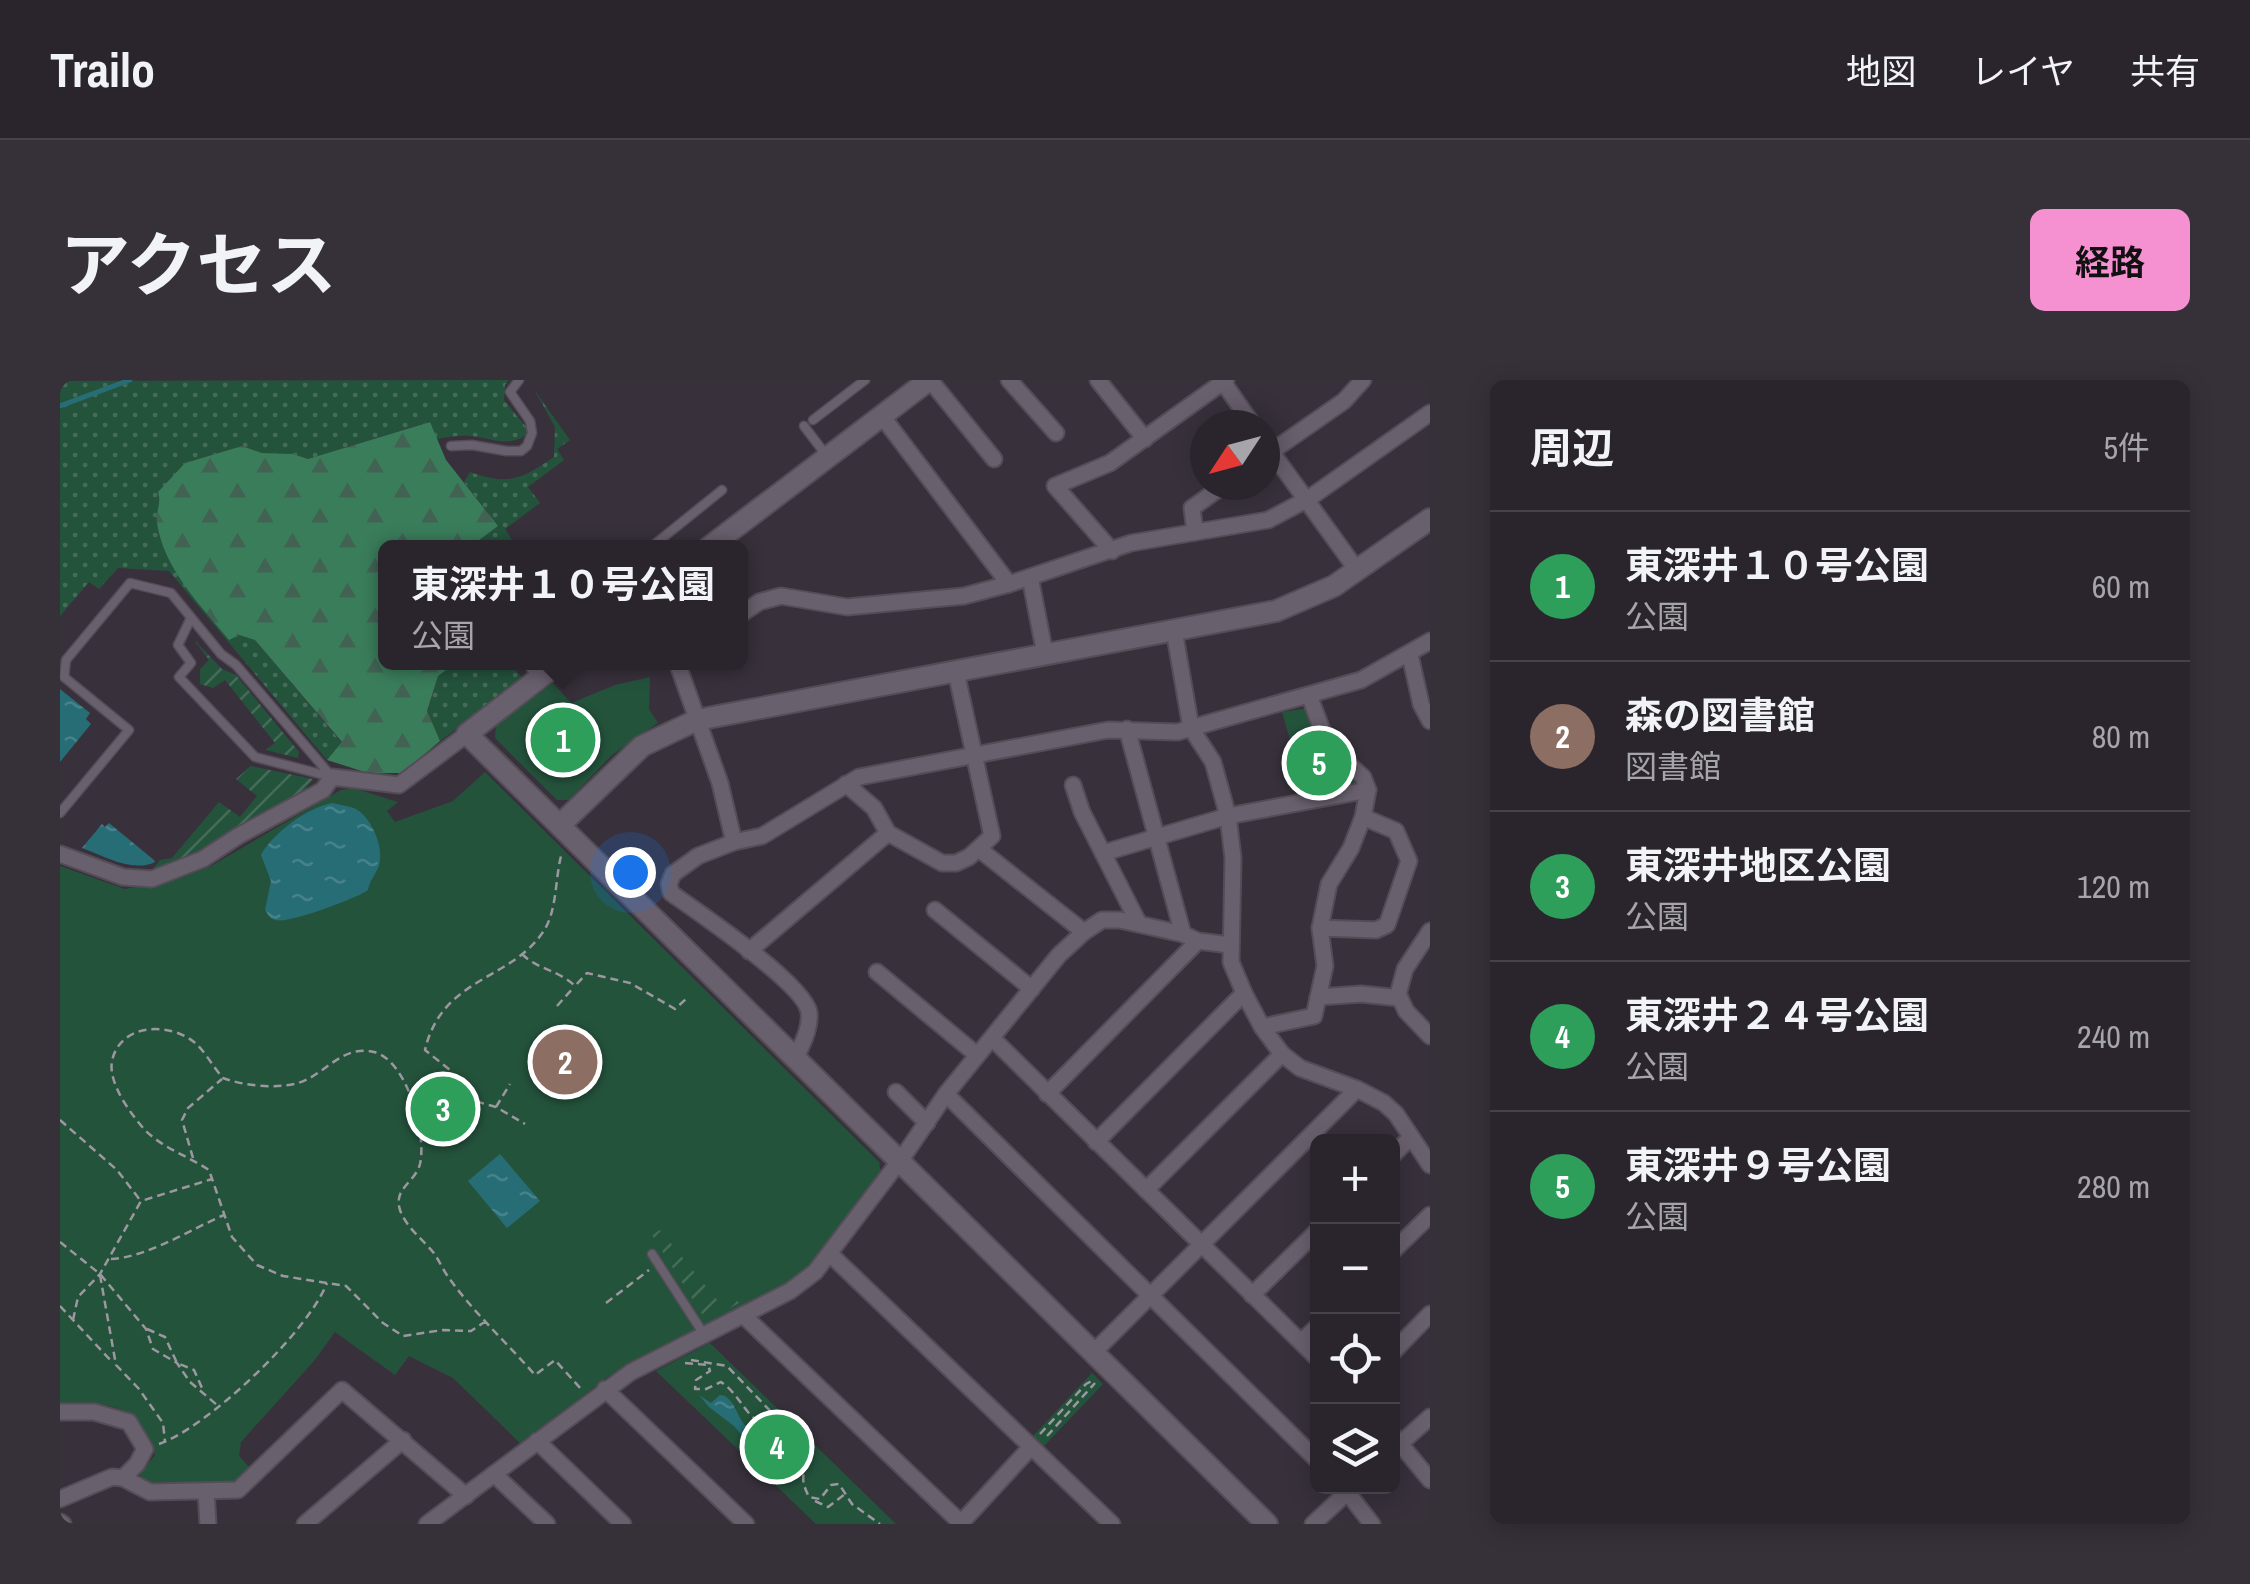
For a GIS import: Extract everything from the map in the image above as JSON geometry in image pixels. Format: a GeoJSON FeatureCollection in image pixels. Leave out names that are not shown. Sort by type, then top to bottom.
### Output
{"type":"FeatureCollection","features":[{"type":"Feature","properties":{"kind":"street"},"geometry":{"type":"LineString","coordinates":[[719,540],[929,380],[994,460]]}},
{"type":"Feature","properties":{"kind":"street"},"geometry":{"type":"LineString","coordinates":[[1009,380],[1056,433]]}},
{"type":"Feature","properties":{"kind":"street"},"geometry":{"type":"LineString","coordinates":[[1098,380],[1145,438]]}},
{"type":"Feature","properties":{"kind":"street"},"geometry":{"type":"LineString","coordinates":[[1280,442],[1344,401],[1363,380]]}},
{"type":"Feature","properties":{"kind":"street"},"geometry":{"type":"LineString","coordinates":[[1112,551],[1055,486],[1110,464],[1224,381],[1243,410]]}},
{"type":"Feature","properties":{"kind":"street"},"geometry":{"type":"LineString","coordinates":[[748,610],[759,602],[781,596],[847,606],[964,596],[1131,543],[1268,520],[1308,499],[1430,413]]}},
{"type":"Feature","properties":{"kind":"street"},"geometry":{"type":"LineString","coordinates":[[882,416],[1009,584]]}},
{"type":"Feature","properties":{"kind":"street"},"geometry":{"type":"LineString","coordinates":[[1280,466],[1357,570]]}},
{"type":"Feature","properties":{"kind":"street"},"geometry":{"type":"LineString","coordinates":[[1195,532],[1192,508],[1203,500]]}},
{"type":"Feature","properties":{"kind":"street"},"geometry":{"type":"LineString","coordinates":[[562,835],[642,746],[696,720],[1289,607],[1315,597],[1429,521]]}},
{"type":"Feature","properties":{"kind":"street"},"geometry":{"type":"LineString","coordinates":[[1030,577],[1045,654]]}},
{"type":"Feature","properties":{"kind":"street"},"geometry":{"type":"LineString","coordinates":[[1174,630],[1192,728],[1213,762],[1228,816],[1233,858],[1231,962],[1244,992],[1282,1054],[1300,1068],[1357,1089],[1396,1114],[1430,1166]]}},
{"type":"Feature","properties":{"kind":"street"},"geometry":{"type":"LineString","coordinates":[[796,1058],[808,1026],[809,1010],[802,996],[672,893],[669,884],[673,874],[698,856],[762,836],[859,777],[1108,730],[1178,732],[1361,680],[1410,656],[1430,641]]}},
{"type":"Feature","properties":{"kind":"street"},"geometry":{"type":"LineString","coordinates":[[1410,656],[1421,704],[1430,721]]}},
{"type":"Feature","properties":{"kind":"street"},"geometry":{"type":"LineString","coordinates":[[680,670],[720,783],[734,842]]}},
{"type":"Feature","properties":{"kind":"street"},"geometry":{"type":"LineString","coordinates":[[60,854],[123,877],[152,878],[203,859],[323,790],[332,777],[399,785],[467,734],[532,671]]}},
{"type":"Feature","properties":{"kind":"street"},"geometry":{"type":"LineString","coordinates":[[846,784],[874,808],[888,832],[942,863],[956,864],[992,836],[956,672]]}},
{"type":"Feature","properties":{"kind":"street"},"geometry":{"type":"LineString","coordinates":[[1262,1027],[1314,1016],[1326,966],[1320,928],[1329,884],[1351,848],[1368,790],[1362,777],[1328,746],[1309,695]]}},
{"type":"Feature","properties":{"kind":"street"},"geometry":{"type":"LineString","coordinates":[[1127,729],[1156,837],[1190,937]]}},
{"type":"Feature","properties":{"kind":"street"},"geometry":{"type":"LineString","coordinates":[[467,734],[562,835],[796,1058],[1267,1524]]}},
{"type":"Feature","properties":{"kind":"street"},"geometry":{"type":"LineString","coordinates":[[1072,785],[1139,924]]}},
{"type":"Feature","properties":{"kind":"street"},"geometry":{"type":"LineString","coordinates":[[1103,852],[1228,816],[1368,790]]}},
{"type":"Feature","properties":{"kind":"street"},"geometry":{"type":"LineString","coordinates":[[1320,928],[1376,930],[1387,924],[1409,860],[1396,831],[1363,816]]}},
{"type":"Feature","properties":{"kind":"street"},"geometry":{"type":"LineString","coordinates":[[750,951],[772,928],[888,832]]}},
{"type":"Feature","properties":{"kind":"street"},"geometry":{"type":"LineString","coordinates":[[979,849],[1084,932]]}},
{"type":"Feature","properties":{"kind":"street"},"geometry":{"type":"LineString","coordinates":[[935,910],[1032,990]]}},
{"type":"Feature","properties":{"kind":"street"},"geometry":{"type":"LineString","coordinates":[[427,1524],[631,1372],[790,1291],[830,1254],[946,1094],[1059,956],[1084,932],[1102,920],[1230,944]]}},
{"type":"Feature","properties":{"kind":"street"},"geometry":{"type":"LineString","coordinates":[[1397,998],[1405,970],[1430,931]]}},
{"type":"Feature","properties":{"kind":"street"},"geometry":{"type":"LineString","coordinates":[[1047,1094],[1190,937]]}},
{"type":"Feature","properties":{"kind":"street"},"geometry":{"type":"LineString","coordinates":[[877,972],[977,1055]]}},
{"type":"Feature","properties":{"kind":"street"},"geometry":{"type":"LineString","coordinates":[[1096,1142],[1244,992]]}},
{"type":"Feature","properties":{"kind":"street"},"geometry":{"type":"LineString","coordinates":[[1318,997],[1361,994],[1397,998],[1430,1036]]}},
{"type":"Feature","properties":{"kind":"street"},"geometry":{"type":"LineString","coordinates":[[992,1038],[1310,1351]]}},
{"type":"Feature","properties":{"kind":"street"},"geometry":{"type":"LineString","coordinates":[[1146,1190],[1282,1054]]}},
{"type":"Feature","properties":{"kind":"street"},"geometry":{"type":"LineString","coordinates":[[1093,1353],[1357,1089]]}},
{"type":"Feature","properties":{"kind":"street"},"geometry":{"type":"LineString","coordinates":[[896,1092],[927,1122]]}},
{"type":"Feature","properties":{"kind":"street"},"geometry":{"type":"LineString","coordinates":[[946,1094],[1310,1453]]}},
{"type":"Feature","properties":{"kind":"street"},"geometry":{"type":"LineString","coordinates":[[1400,1148],[1412,1137]]}},
{"type":"Feature","properties":{"kind":"street"},"geometry":{"type":"LineString","coordinates":[[1400,1244],[1430,1215]]}},
{"type":"Feature","properties":{"kind":"street"},"geometry":{"type":"LineString","coordinates":[[1252,1294],[1310,1238]]}},
{"type":"Feature","properties":{"kind":"street"},"geometry":{"type":"LineString","coordinates":[[830,1254],[1112,1524]]}},
{"type":"Feature","properties":{"kind":"street"},"geometry":{"type":"LineString","coordinates":[[1400,1344],[1430,1314]]}},
{"type":"Feature","properties":{"kind":"street"},"geometry":{"type":"LineString","coordinates":[[743,1315],[961,1523],[1031,1447]]}},
{"type":"Feature","properties":{"kind":"street"},"geometry":{"type":"LineString","coordinates":[[1300,1342],[1310,1333]]}},
{"type":"Feature","properties":{"kind":"street"},"geometry":{"type":"LineString","coordinates":[[605,1389],[746,1524]]}},
{"type":"Feature","properties":{"kind":"street"},"geometry":{"type":"LineString","coordinates":[[60,1498],[100,1481],[123,1478],[150,1492],[238,1490],[342,1390],[466,1496]]}},
{"type":"Feature","properties":{"kind":"street"},"geometry":{"type":"LineString","coordinates":[[60,1412],[113,1415],[129,1422],[145,1448],[123,1478]]}},
{"type":"Feature","properties":{"kind":"street"},"geometry":{"type":"LineString","coordinates":[[1400,1439],[1430,1417]]}},
{"type":"Feature","properties":{"kind":"street"},"geometry":{"type":"LineString","coordinates":[[305,1524],[403,1440]]}},
{"type":"Feature","properties":{"kind":"street"},"geometry":{"type":"LineString","coordinates":[[536,1441],[623,1524]]}},
{"type":"Feature","properties":{"kind":"street"},"geometry":{"type":"LineString","coordinates":[[1400,1448],[1430,1480]]}},
{"type":"Feature","properties":{"kind":"street"},"geometry":{"type":"LineString","coordinates":[[494,1474],[539,1522]]}},
{"type":"Feature","properties":{"kind":"street"},"geometry":{"type":"LineString","coordinates":[[206,1491],[208,1524]]}},
{"type":"Feature","properties":{"kind":"street"},"geometry":{"type":"LineString","coordinates":[[1313,1524],[1342,1494]]}},
{"type":"Feature","properties":{"kind":"street"},"geometry":{"type":"LineString","coordinates":[[1352,1494],[1372,1524]]}},
{"type":"Feature","properties":{"kind":"lane"},"geometry":{"type":"LineString","coordinates":[[452,446],[521,451],[526,446],[532,432],[530,421],[510,392],[518,380]]}},
{"type":"Feature","properties":{"kind":"lane"},"geometry":{"type":"LineString","coordinates":[[813,420],[866,380]]}},
{"type":"Feature","properties":{"kind":"lane"},"geometry":{"type":"LineString","coordinates":[[804,426],[828,457]]}},
{"type":"Feature","properties":{"kind":"lane"},"geometry":{"type":"LineString","coordinates":[[660,540],[722,490]]}},
{"type":"Feature","properties":{"kind":"lane"},"geometry":{"type":"LineString","coordinates":[[60,813],[129,730],[64,677],[66,660],[130,583],[171,593],[220,654],[236,664],[332,777]]}},
{"type":"Feature","properties":{"kind":"lane"},"geometry":{"type":"LineString","coordinates":[[191,618],[178,646],[190,663],[179,676],[255,757],[332,777]]}},
{"type":"Feature","properties":{"kind":"lane"},"geometry":{"type":"LineString","coordinates":[[652,1254],[705,1336]]}},
{"type":"Feature","properties":{"kind":"path"},"geometry":{"type":"LineString","coordinates":[[453,1095],[450,1070],[425,1050],[429,1032],[448,1004],[532,945],[546,928],[562,835]]}},
{"type":"Feature","properties":{"kind":"path"},"geometry":{"type":"LineString","coordinates":[[520,954],[532,965],[560,972],[575,986]]}},
{"type":"Feature","properties":{"kind":"path"},"geometry":{"type":"LineString","coordinates":[[557,1006],[586,973],[630,982],[676,1009],[686,999]]}},
{"type":"Feature","properties":{"kind":"path"},"geometry":{"type":"LineString","coordinates":[[486,1321],[472,1331],[442,1330],[402,1336],[383,1324],[346,1286],[283,1276],[257,1265],[232,1237],[209,1170],[175,1153],[144,1129],[114,1084],[112,1062],[119,1045],[136,1032],[152,1028],[174,1032],[196,1043],[223,1078],[266,1086],[300,1083],[345,1054],[372,1052],[392,1062],[406,1081],[420,1142],[420,1164],[399,1194],[399,1209],[449,1278],[535,1375],[555,1360],[592,1401]]}},
{"type":"Feature","properties":{"kind":"path"},"geometry":{"type":"LineString","coordinates":[[194,1160],[182,1120],[188,1108],[223,1078]]}},
{"type":"Feature","properties":{"kind":"path"},"geometry":{"type":"LineString","coordinates":[[496,1107],[510,1084]]}},
{"type":"Feature","properties":{"kind":"path"},"geometry":{"type":"LineString","coordinates":[[414,1110],[453,1095],[496,1107],[525,1124]]}},
{"type":"Feature","properties":{"kind":"path"},"geometry":{"type":"LineString","coordinates":[[60,1120],[117,1170],[141,1201]]}},
{"type":"Feature","properties":{"kind":"path"},"geometry":{"type":"LineString","coordinates":[[73,1320],[78,1297],[100,1274],[141,1201],[213,1178]]}},
{"type":"Feature","properties":{"kind":"path"},"geometry":{"type":"LineString","coordinates":[[109,1259],[146,1250],[224,1215]]}},
{"type":"Feature","properties":{"kind":"path"},"geometry":{"type":"LineString","coordinates":[[60,1242],[100,1274],[146,1328],[153,1349],[194,1370],[202,1390]]}},
{"type":"Feature","properties":{"kind":"path"},"geometry":{"type":"LineString","coordinates":[[606,1303],[650,1269],[656,1280]]}},
{"type":"Feature","properties":{"kind":"path"},"geometry":{"type":"LineString","coordinates":[[100,1274],[116,1366]]}},
{"type":"Feature","properties":{"kind":"path"},"geometry":{"type":"LineString","coordinates":[[145,1448],[197,1426],[301,1325],[320,1302],[328,1282]]}},
{"type":"Feature","properties":{"kind":"path"},"geometry":{"type":"LineString","coordinates":[[60,1306],[139,1389],[163,1423],[165,1442]]}},
{"type":"Feature","properties":{"kind":"path"},"geometry":{"type":"LineString","coordinates":[[146,1328],[166,1337],[190,1382],[218,1406]]}},
{"type":"Feature","properties":{"kind":"path"},"geometry":{"type":"LineString","coordinates":[[803,1446],[750,1415],[721,1382],[695,1389],[696,1380],[710,1371],[708,1365],[677,1359],[728,1366],[802,1440],[811,1460],[802,1472],[802,1482],[813,1500],[828,1507],[840,1495],[846,1495]]}},
{"type":"Feature","properties":{"kind":"path"},"geometry":{"type":"LineString","coordinates":[[1098,1377],[1093,1389],[1048,1436],[1037,1442],[1053,1419],[1086,1384],[1098,1377]]}},
{"type":"Feature","properties":{"kind":"path"},"geometry":{"type":"LineString","coordinates":[[813,1500],[820,1499],[831,1484],[839,1484],[852,1504],[880,1524]]}},
{"type":"Feature","properties":{"kind":"green space"},"geometry":{"type":"Polygon","coordinates":[[[509,380],[504,400],[526,427],[527,434],[514,440],[467,436],[437,439],[429,422],[308,459],[293,454],[262,453],[242,446],[185,463],[158,492],[161,503],[157,513],[239,635],[255,640],[342,743],[327,760],[169,571],[118,568],[99,589],[89,582],[60,616],[60,381],[509,380]]]}},
{"type":"Feature","properties":{"kind":"green space"},"geometry":{"type":"Polygon","coordinates":[[[535,391],[570,440],[557,449],[564,460],[528,487],[540,503],[505,529],[512,540],[479,540],[498,526],[464,482],[470,472],[505,479],[533,471],[554,457],[555,427],[535,391]]]}},
{"type":"Feature","properties":{"kind":"green space"},"geometry":{"type":"Polygon","coordinates":[[[430,422],[446,460],[498,526],[479,540],[378,540],[378,670],[446,670],[438,676],[427,711],[440,741],[402,773],[368,773],[327,760],[342,742],[255,640],[239,635],[229,640],[185,586],[161,540],[158,492],[185,463],[242,446],[262,453],[293,454],[308,459],[430,422]]]}},
{"type":"Feature","properties":{"kind":"green space"},"geometry":{"type":"Polygon","coordinates":[[[194,640],[222,669],[236,675],[299,752],[298,758],[266,750],[275,743],[225,680],[213,688],[200,684],[200,669],[209,660],[194,640]]]}},
{"type":"Feature","properties":{"kind":"green space"},"geometry":{"type":"Polygon","coordinates":[[[446,670],[516,670],[523,679],[440,741],[427,712],[438,676],[446,670]]]}},
{"type":"Feature","properties":{"kind":"green space"},"geometry":{"type":"Polygon","coordinates":[[[650,677],[649,709],[658,723],[612,755],[569,800],[557,800],[495,738],[496,725],[553,683],[571,703],[615,685],[650,677]]]}},
{"type":"Feature","properties":{"kind":"green space"},"geometry":{"type":"Polygon","coordinates":[[[1310,708],[1358,784],[1305,792],[1282,712],[1310,708]]]}},
{"type":"Feature","properties":{"kind":"green space"},"geometry":{"type":"Polygon","coordinates":[[[251,766],[313,779],[302,793],[198,854],[152,870],[160,860],[172,858],[219,802],[240,817],[257,796],[236,779],[251,766]]]}},
{"type":"Feature","properties":{"kind":"green space"},"geometry":{"type":"Polygon","coordinates":[[[485,772],[879,1162],[881,1173],[808,1268],[787,1283],[606,1378],[521,1444],[453,1378],[409,1356],[395,1375],[335,1332],[241,1442],[239,1456],[250,1468],[236,1482],[143,1483],[140,1474],[155,1455],[141,1425],[120,1409],[107,1405],[60,1406],[60,866],[125,889],[177,879],[211,866],[341,790],[353,788],[398,802],[387,811],[395,822],[453,801],[485,772]]]}},
{"type":"Feature","properties":{"kind":"green space"},"geometry":{"type":"Polygon","coordinates":[[[660,1230],[718,1301],[731,1293],[739,1303],[711,1319],[704,1317],[652,1235],[660,1230]]]}},
{"type":"Feature","properties":{"kind":"green space"},"geometry":{"type":"Polygon","coordinates":[[[710,1343],[896,1524],[816,1524],[656,1371],[710,1343]]]}},
{"type":"Feature","properties":{"kind":"green space"},"geometry":{"type":"Polygon","coordinates":[[[1092,1373],[1103,1384],[1043,1447],[1032,1437],[1092,1373]]]}},
{"type":"Feature","properties":{"kind":"water"},"geometry":{"type":"Polygon","coordinates":[[[60,689],[90,713],[86,719],[91,724],[60,762],[60,689]]]}},
{"type":"Feature","properties":{"kind":"water"},"geometry":{"type":"Polygon","coordinates":[[[332,803],[362,813],[376,836],[380,861],[368,890],[307,915],[272,918],[265,910],[271,881],[261,855],[292,823],[332,803]]]}},
{"type":"Feature","properties":{"kind":"water"},"geometry":{"type":"Polygon","coordinates":[[[109,823],[155,862],[128,865],[82,848],[102,824],[105,827],[109,823]]]}},
{"type":"Feature","properties":{"kind":"water"},"geometry":{"type":"Polygon","coordinates":[[[500,1154],[540,1201],[507,1228],[468,1181],[500,1154]]]}},
{"type":"Feature","properties":{"kind":"water"},"geometry":{"type":"Polygon","coordinates":[[[699,1395],[711,1403],[720,1395],[725,1396],[750,1429],[785,1452],[788,1460],[779,1466],[779,1477],[734,1426],[699,1395]]]}},
{"type":"Feature","properties":{"kind":"waterway"},"geometry":{"type":"LineString","coordinates":[[60,406],[130,380]]}},
{"type":"Feature","properties":{"kind":"place","name":"東深井１０号公園"},"geometry":{"type":"Point","coordinates":[563,740]}},
{"type":"Feature","properties":{"kind":"place","name":"東深井９号公園"},"geometry":{"type":"Point","coordinates":[1319,763]}},
{"type":"Feature","properties":{"kind":"place","name":"森の図書館"},"geometry":{"type":"Point","coordinates":[565,1062]}},
{"type":"Feature","properties":{"kind":"place","name":"東深井地区公園"},"geometry":{"type":"Point","coordinates":[443,1109]}},
{"type":"Feature","properties":{"kind":"place","name":"東深井２４号公園"},"geometry":{"type":"Point","coordinates":[777,1447]}}]}
